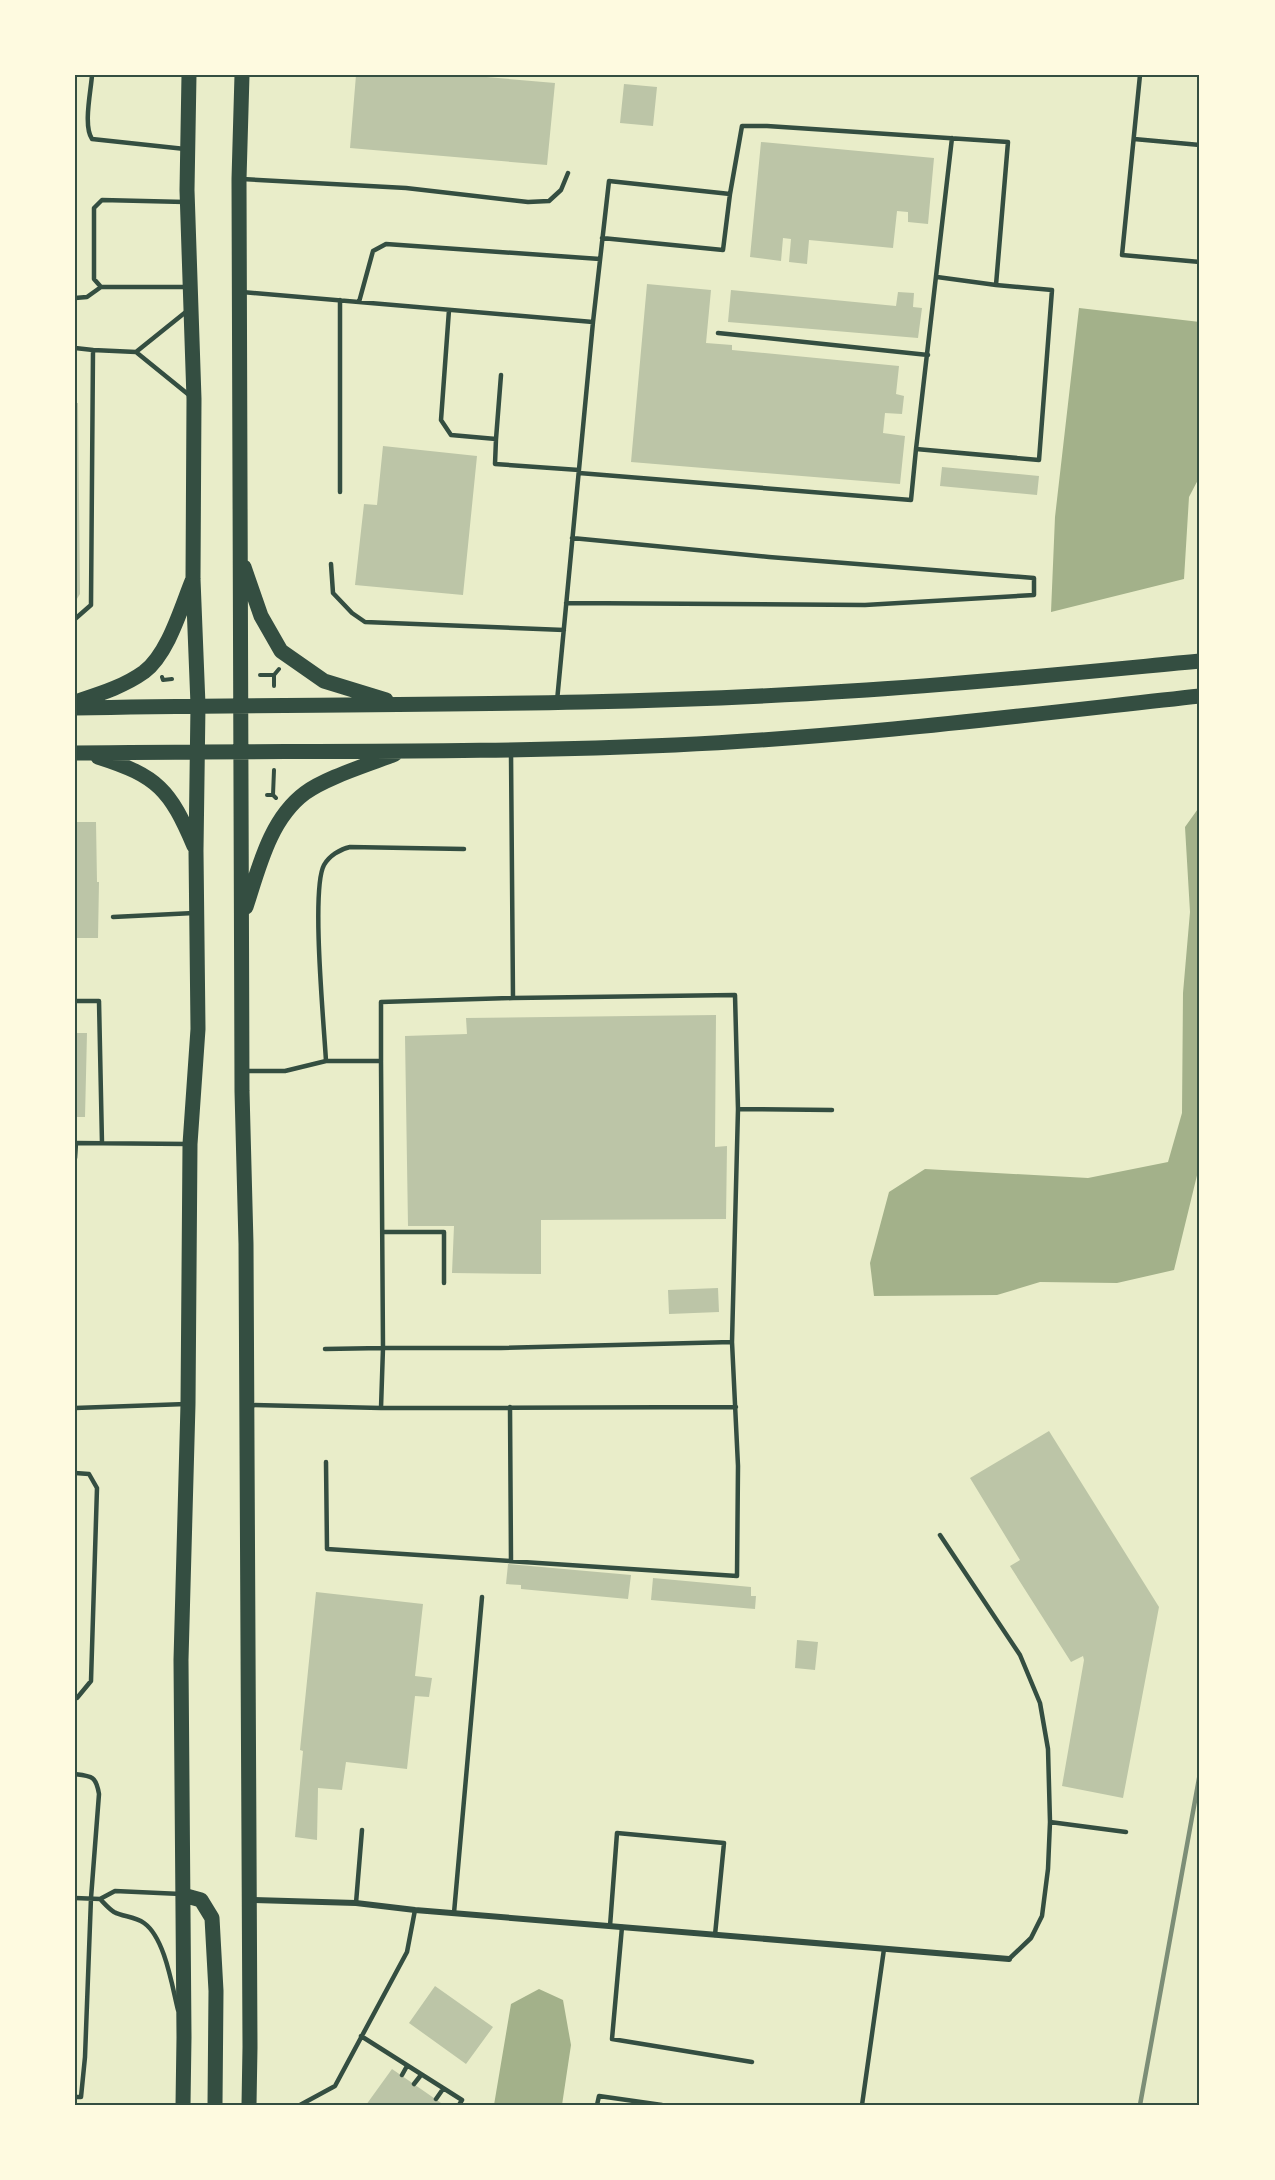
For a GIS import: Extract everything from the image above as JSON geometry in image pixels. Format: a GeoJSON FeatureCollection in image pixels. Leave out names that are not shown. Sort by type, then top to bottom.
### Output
{"type":"FeatureCollection","features":[{"type":"Feature","properties":{"kind":"main road"},"geometry":{"type":"LineString","coordinates":[[183,2105],[181,1660],[188,1404],[190,1144],[198,1029],[196,851],[198,705],[194,579],[194,399],[187,202],[189,75]]}},
{"type":"Feature","properties":{"kind":"main road"},"geometry":{"type":"LineString","coordinates":[[242,75],[239,179],[240,751],[247,1405],[249,2105]]}},
{"type":"Feature","properties":{"kind":"main road"},"geometry":{"type":"LineString","coordinates":[[240,553],[261,616],[281,651],[324,681],[400,705]]}},
{"type":"Feature","properties":{"kind":"main road"},"geometry":{"type":"LineString","coordinates":[[75,702],[120,685],[145,671],[154,662],[171,632],[194,579]]}},
{"type":"Feature","properties":{"kind":"main road"},"geometry":{"type":"LineString","coordinates":[[75,708],[557,702],[849,692],[985,682],[1200,661]]}},
{"type":"Feature","properties":{"kind":"main road"},"geometry":{"type":"LineString","coordinates":[[81,753],[511,750],[676,745],[810,736],[1200,696]]}},
{"type":"Feature","properties":{"kind":"main road"},"geometry":{"type":"LineString","coordinates":[[241,921],[268,844],[288,810],[306,793],[325,783],[404,750]]}},
{"type":"Feature","properties":{"kind":"main road"},"geometry":{"type":"LineString","coordinates":[[81,753],[121,764],[163,789],[182,818],[196,851]]}},
{"type":"Feature","properties":{"kind":"main road"},"geometry":{"type":"LineString","coordinates":[[183,1894],[201,1900],[212,1917],[216,1991],[215,2105]]}},
{"type":"Feature","properties":{"kind":"street"},"geometry":{"type":"LineString","coordinates":[[249,1900],[356,1903],[415,1910],[1009,1959]]}},
{"type":"Feature","properties":{"kind":"lane"},"geometry":{"type":"LineString","coordinates":[[92,75],[88,119],[89,134],[92,139],[188,149]]}},
{"type":"Feature","properties":{"kind":"lane"},"geometry":{"type":"LineString","coordinates":[[1140,75],[1122,255],[1200,262]]}},
{"type":"Feature","properties":{"kind":"lane"},"geometry":{"type":"LineString","coordinates":[[602,238],[723,250],[742,126],[1008,142],[996,285]]}},
{"type":"Feature","properties":{"kind":"lane"},"geometry":{"type":"LineString","coordinates":[[501,375],[495,464],[910,500],[952,138]]}},
{"type":"Feature","properties":{"kind":"lane"},"geometry":{"type":"LineString","coordinates":[[1134,139],[1200,145]]}},
{"type":"Feature","properties":{"kind":"lane"},"geometry":{"type":"LineString","coordinates":[[239,179],[406,188],[528,202],[549,201],[561,190],[568,172]]}},
{"type":"Feature","properties":{"kind":"lane"},"geometry":{"type":"LineString","coordinates":[[557,702],[593,322],[609,181],[730,194]]}},
{"type":"Feature","properties":{"kind":"lane"},"geometry":{"type":"LineString","coordinates":[[101,287],[94,279],[94,208],[102,200],[187,202]]}},
{"type":"Feature","properties":{"kind":"lane"},"geometry":{"type":"LineString","coordinates":[[360,302],[373,251],[386,244],[600,259]]}},
{"type":"Feature","properties":{"kind":"lane"},"geometry":{"type":"LineString","coordinates":[[916,449],[1039,460],[1052,290],[937,277]]}},
{"type":"Feature","properties":{"kind":"lane"},"geometry":{"type":"LineString","coordinates":[[75,298],[87,297],[101,287],[190,287]]}},
{"type":"Feature","properties":{"kind":"lane"},"geometry":{"type":"LineString","coordinates":[[239,292],[593,322]]}},
{"type":"Feature","properties":{"kind":"lane"},"geometry":{"type":"LineString","coordinates":[[340,300],[340,492]]}},
{"type":"Feature","properties":{"kind":"lane"},"geometry":{"type":"LineString","coordinates":[[136,352],[190,308]]}},
{"type":"Feature","properties":{"kind":"lane"},"geometry":{"type":"LineString","coordinates":[[449,310],[441,420],[451,435],[496,439]]}},
{"type":"Feature","properties":{"kind":"lane"},"geometry":{"type":"LineString","coordinates":[[718,333],[928,355]]}},
{"type":"Feature","properties":{"kind":"lane"},"geometry":{"type":"LineString","coordinates":[[75,348],[136,352],[194,399]]}},
{"type":"Feature","properties":{"kind":"lane"},"geometry":{"type":"LineString","coordinates":[[75,619],[91,604],[93,350]]}},
{"type":"Feature","properties":{"kind":"lane"},"geometry":{"type":"LineString","coordinates":[[566,603],[865,605],[1034,595],[1034,578],[769,557],[572,538]]}},
{"type":"Feature","properties":{"kind":"lane"},"geometry":{"type":"LineString","coordinates":[[331,564],[333,592],[352,613],[365,622],[564,630]]}},
{"type":"Feature","properties":{"kind":"lane"},"geometry":{"type":"LineString","coordinates":[[511,750],[513,998]]}},
{"type":"Feature","properties":{"kind":"lane"},"geometry":{"type":"LineString","coordinates":[[326,1061],[319,927],[319,893],[323,866],[334,854],[343,848],[350,847],[464,849]]}},
{"type":"Feature","properties":{"kind":"lane"},"geometry":{"type":"LineString","coordinates":[[113,917],[197,913]]}},
{"type":"Feature","properties":{"kind":"lane"},"geometry":{"type":"LineString","coordinates":[[326,1462],[327,1549],[737,1576],[738,1466],[732,1342],[738,1109],[735,995],[381,1002],[383,1348],[381,1408]]}},
{"type":"Feature","properties":{"kind":"lane"},"geometry":{"type":"LineString","coordinates":[[75,1001],[99,1002],[102,1143]]}},
{"type":"Feature","properties":{"kind":"lane"},"geometry":{"type":"LineString","coordinates":[[242,1071],[285,1071],[326,1061],[381,1061]]}},
{"type":"Feature","properties":{"kind":"lane"},"geometry":{"type":"LineString","coordinates":[[738,1109],[832,1110]]}},
{"type":"Feature","properties":{"kind":"lane"},"geometry":{"type":"LineString","coordinates":[[75,1158],[75,1143],[190,1144]]}},
{"type":"Feature","properties":{"kind":"lane"},"geometry":{"type":"LineString","coordinates":[[382,1232],[444,1232],[444,1283]]}},
{"type":"Feature","properties":{"kind":"lane"},"geometry":{"type":"LineString","coordinates":[[325,1349],[501,1348],[732,1342]]}},
{"type":"Feature","properties":{"kind":"lane"},"geometry":{"type":"LineString","coordinates":[[75,1408],[188,1404]]}},
{"type":"Feature","properties":{"kind":"lane"},"geometry":{"type":"LineString","coordinates":[[247,1405],[381,1408],[736,1407]]}},
{"type":"Feature","properties":{"kind":"lane"},"geometry":{"type":"LineString","coordinates":[[510,1407],[511,1562]]}},
{"type":"Feature","properties":{"kind":"lane"},"geometry":{"type":"LineString","coordinates":[[75,1473],[89,1474],[97,1488],[91,1681],[75,1698]]}},
{"type":"Feature","properties":{"kind":"lane"},"geometry":{"type":"LineString","coordinates":[[940,1534],[1020,1655],[1040,1703],[1048,1749],[1050,1822],[1048,1869],[1042,1916],[1031,1938],[1009,1959]]}},
{"type":"Feature","properties":{"kind":"lane"},"geometry":{"type":"LineString","coordinates":[[454,1913],[482,1597]]}},
{"type":"Feature","properties":{"kind":"lane"},"geometry":{"type":"LineString","coordinates":[[75,1774],[90,1776],[97,1782],[99,1794],[91,1898],[81,2105]]}},
{"type":"Feature","properties":{"kind":"lane"},"geometry":{"type":"LineString","coordinates":[[1050,1822],[1126,1832]]}},
{"type":"Feature","properties":{"kind":"lane"},"geometry":{"type":"LineString","coordinates":[[356,1903],[362,1830]]}},
{"type":"Feature","properties":{"kind":"lane"},"geometry":{"type":"LineString","coordinates":[[610,1926],[617,1833],[724,1843],[715,1935]]}},
{"type":"Feature","properties":{"kind":"lane"},"geometry":{"type":"LineString","coordinates":[[75,1898],[100,1899],[115,1891],[183,1894]]}},
{"type":"Feature","properties":{"kind":"lane"},"geometry":{"type":"LineString","coordinates":[[100,1899],[115,1912],[129,1915],[146,1924],[156,1936],[168,1970],[184,2037]]}},
{"type":"Feature","properties":{"kind":"lane"},"geometry":{"type":"LineString","coordinates":[[300,2105],[335,2086],[406,1952],[415,1910]]}},
{"type":"Feature","properties":{"kind":"lane"},"geometry":{"type":"LineString","coordinates":[[622,1927],[612,2039],[752,2061]]}},
{"type":"Feature","properties":{"kind":"lane"},"geometry":{"type":"LineString","coordinates":[[862,2105],[884,1949]]}},
{"type":"Feature","properties":{"kind":"lane"},"geometry":{"type":"LineString","coordinates":[[361,2036],[462,2100],[459,2105]]}},
{"type":"Feature","properties":{"kind":"lane"},"geometry":{"type":"LineString","coordinates":[[402,2075],[407,2066]]}},
{"type":"Feature","properties":{"kind":"lane"},"geometry":{"type":"LineString","coordinates":[[414,2084],[421,2074]]}},
{"type":"Feature","properties":{"kind":"lane"},"geometry":{"type":"LineString","coordinates":[[436,2099],[443,2089]]}},
{"type":"Feature","properties":{"kind":"lane"},"geometry":{"type":"LineString","coordinates":[[597,2105],[599,2096],[662,2105]]}},
{"type":"Feature","properties":{"kind":"lane"},"geometry":{"type":"LineString","coordinates":[[75,2097],[81,2097]]}},
{"type":"Feature","properties":{"kind":"lane"},"geometry":{"type":"LineString","coordinates":[[310,2100],[316,2105]]}},
{"type":"Feature","properties":{"kind":"path"},"geometry":{"type":"LineString","coordinates":[[274,686],[274,675],[279,669]]}},
{"type":"Feature","properties":{"kind":"path"},"geometry":{"type":"LineString","coordinates":[[260,675],[274,675]]}},
{"type":"Feature","properties":{"kind":"path"},"geometry":{"type":"LineString","coordinates":[[158,688],[163,680]]}},
{"type":"Feature","properties":{"kind":"path"},"geometry":{"type":"LineString","coordinates":[[273,795],[274,770]]}},
{"type":"Feature","properties":{"kind":"path"},"geometry":{"type":"LineString","coordinates":[[267,795],[273,795],[278,800]]}},
{"type":"Feature","properties":{"kind":"shaded area"},"geometry":{"type":"Polygon","coordinates":[[[1079,308],[1200,322],[1200,476],[1189,497],[1184,579],[1051,612],[1055,517],[1079,308]]]}},
{"type":"Feature","properties":{"kind":"shaded area"},"geometry":{"type":"Polygon","coordinates":[[[1200,806],[1200,1163],[1174,1270],[1117,1283],[1040,1282],[997,1295],[874,1296],[870,1263],[889,1192],[925,1169],[1088,1178],[1168,1162],[1182,1113],[1183,993],[1190,912],[1185,827],[1200,806]]]}},
{"type":"Feature","properties":{"kind":"shaded area"},"geometry":{"type":"Polygon","coordinates":[[[539,1989],[563,2000],[571,2045],[562,2105],[494,2105],[511,2004],[539,1989]]]}},
{"type":"Feature","properties":{"kind":"building"},"geometry":{"type":"Polygon","coordinates":[[[356,75],[463,75],[555,83],[547,165],[350,148],[356,75]]]}},
{"type":"Feature","properties":{"kind":"building"},"geometry":{"type":"Polygon","coordinates":[[[624,84],[657,87],[653,126],[620,123],[624,84]]]}},
{"type":"Feature","properties":{"kind":"building"},"geometry":{"type":"Polygon","coordinates":[[[761,142],[934,158],[928,224],[908,222],[908,212],[897,211],[893,248],[809,240],[807,264],[789,262],[791,239],[783,238],[781,261],[750,257],[761,142]]]}},
{"type":"Feature","properties":{"kind":"building"},"geometry":{"type":"Polygon","coordinates":[[[647,284],[711,290],[706,343],[732,345],[732,350],[899,366],[896,394],[904,396],[902,414],[885,413],[883,433],[905,436],[900,484],[631,462],[647,284]]]}},
{"type":"Feature","properties":{"kind":"building"},"geometry":{"type":"Polygon","coordinates":[[[731,290],[896,306],[898,292],[914,293],[913,307],[922,308],[918,338],[728,322],[731,290]]]}},
{"type":"Feature","properties":{"kind":"building"},"geometry":{"type":"Polygon","coordinates":[[[75,403],[78,403],[80,594],[75,602],[75,403]]]}},
{"type":"Feature","properties":{"kind":"building"},"geometry":{"type":"Polygon","coordinates":[[[383,446],[477,456],[463,595],[355,585],[364,504],[377,505],[383,446]]]}},
{"type":"Feature","properties":{"kind":"building"},"geometry":{"type":"Polygon","coordinates":[[[942,467],[1039,476],[1037,495],[940,486],[942,467]]]}},
{"type":"Feature","properties":{"kind":"building"},"geometry":{"type":"Polygon","coordinates":[[[75,822],[96,822],[97,882],[99,882],[98,938],[75,938],[75,822]]]}},
{"type":"Feature","properties":{"kind":"building"},"geometry":{"type":"Polygon","coordinates":[[[716,1015],[715,1147],[727,1146],[726,1219],[541,1220],[541,1274],[452,1273],[454,1226],[408,1226],[405,1036],[467,1034],[466,1018],[716,1015]]]}},
{"type":"Feature","properties":{"kind":"building"},"geometry":{"type":"Polygon","coordinates":[[[75,1033],[87,1033],[85,1117],[75,1117],[75,1033]]]}},
{"type":"Feature","properties":{"kind":"building"},"geometry":{"type":"Polygon","coordinates":[[[718,1288],[719,1312],[669,1314],[668,1290],[718,1288]]]}},
{"type":"Feature","properties":{"kind":"building"},"geometry":{"type":"Polygon","coordinates":[[[1049,1431],[1159,1607],[1123,1798],[1062,1786],[1083,1656],[1071,1662],[1010,1566],[1020,1560],[970,1478],[1049,1431]]]}},
{"type":"Feature","properties":{"kind":"building"},"geometry":{"type":"Polygon","coordinates":[[[508,1564],[631,1575],[628,1599],[521,1589],[521,1585],[506,1584],[508,1564]]]}},
{"type":"Feature","properties":{"kind":"building"},"geometry":{"type":"Polygon","coordinates":[[[653,1578],[751,1587],[751,1596],[756,1596],[755,1609],[651,1600],[653,1578]]]}},
{"type":"Feature","properties":{"kind":"building"},"geometry":{"type":"Polygon","coordinates":[[[316,1592],[423,1604],[415,1676],[432,1678],[429,1697],[415,1696],[407,1769],[346,1762],[342,1790],[318,1788],[317,1840],[295,1837],[303,1751],[300,1750],[316,1592]]]}},
{"type":"Feature","properties":{"kind":"building"},"geometry":{"type":"Polygon","coordinates":[[[797,1640],[818,1642],[815,1670],[795,1668],[797,1640]]]}},
{"type":"Feature","properties":{"kind":"building"},"geometry":{"type":"Polygon","coordinates":[[[435,1986],[493,2027],[466,2064],[409,2023],[435,1986]]]}},
{"type":"Feature","properties":{"kind":"building"},"geometry":{"type":"Polygon","coordinates":[[[392,2069],[444,2105],[366,2105],[392,2069]]]}},
{"type":"Feature","properties":{"kind":"railway"},"geometry":{"type":"LineString","coordinates":[[1140,2105],[1200,1773]]}}]}
